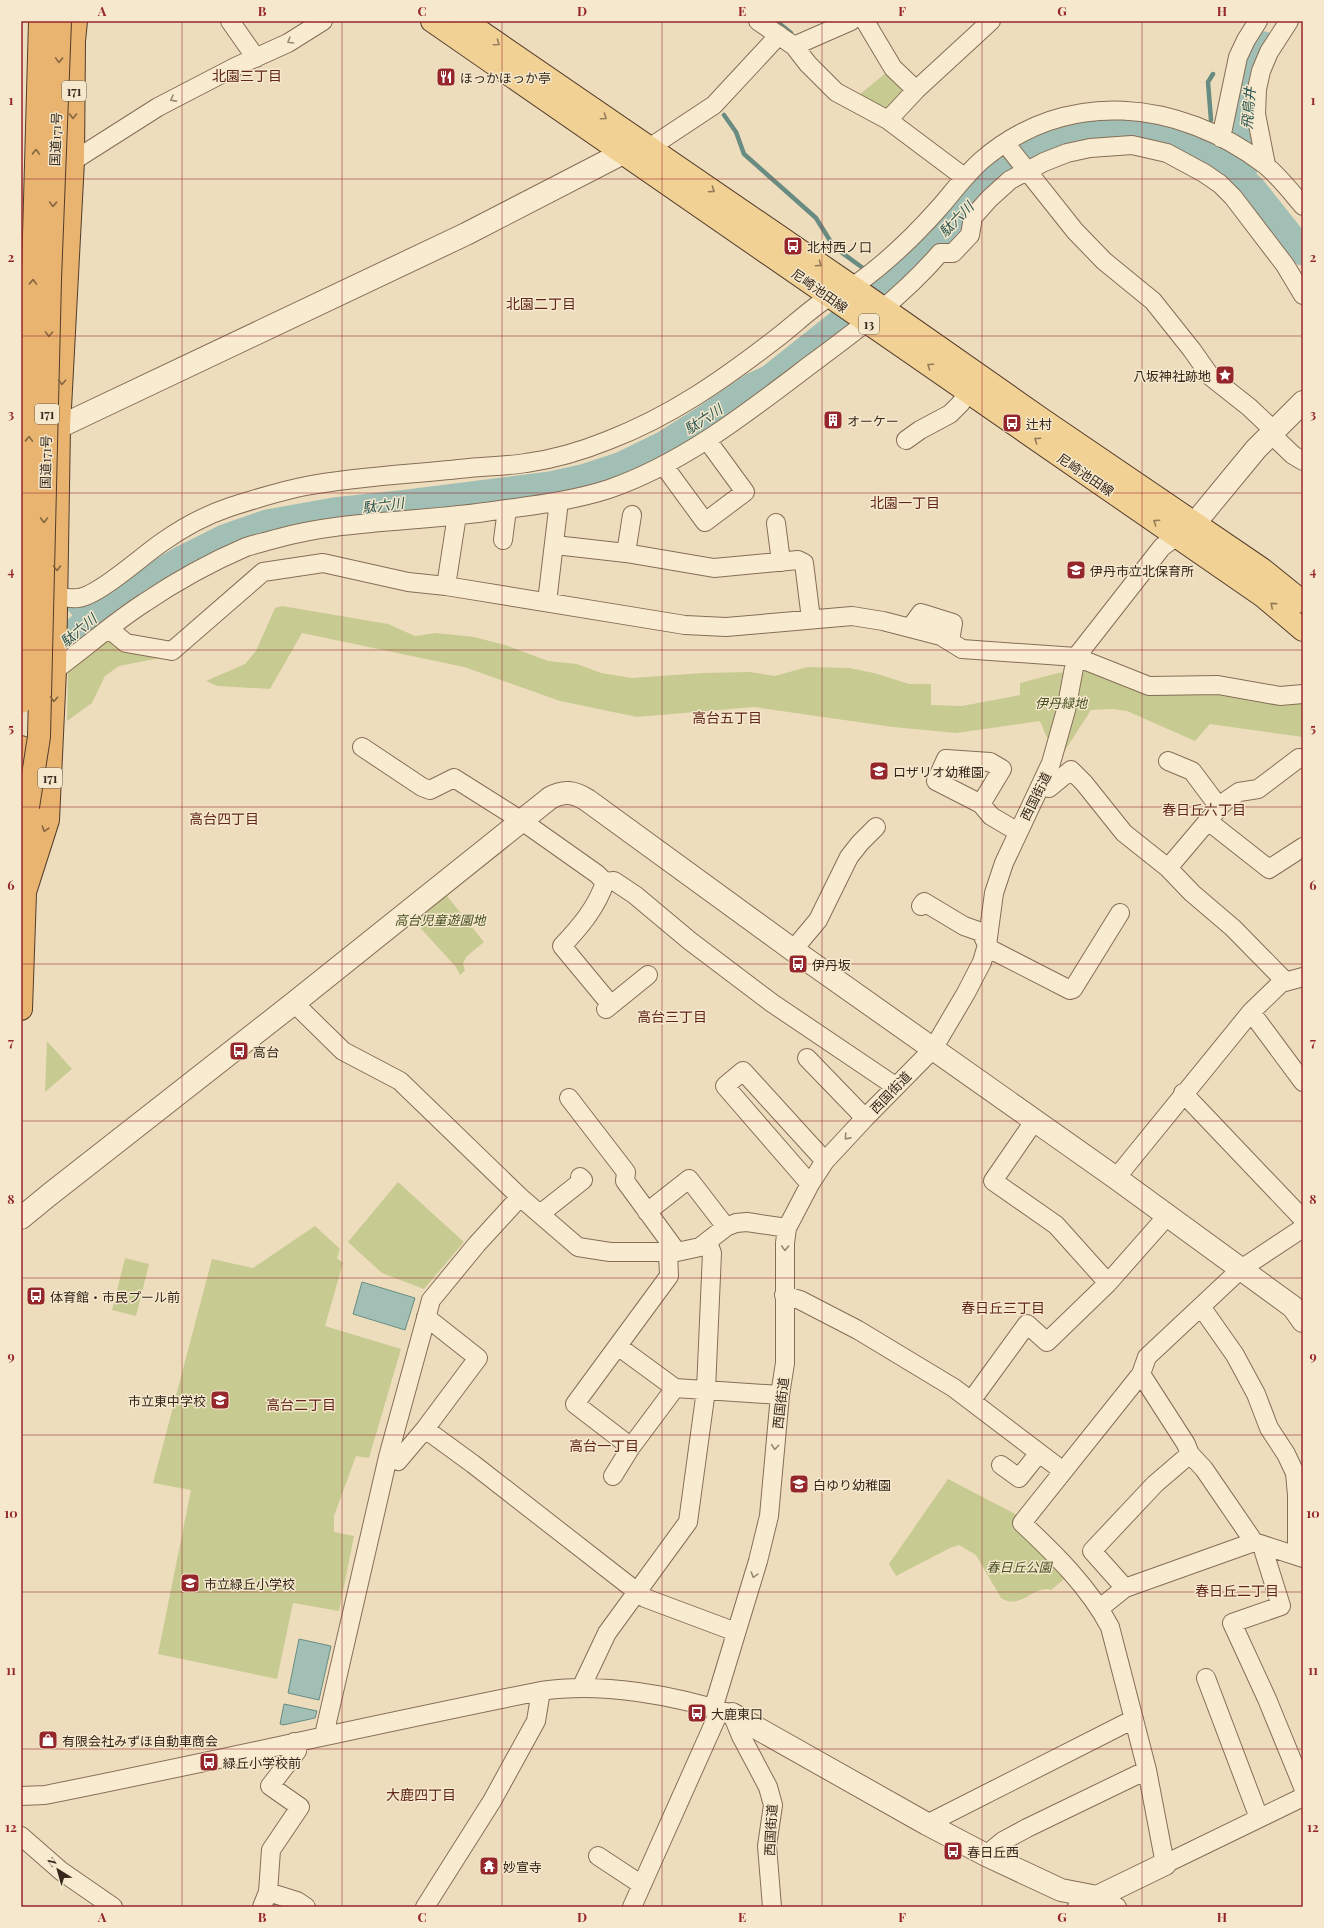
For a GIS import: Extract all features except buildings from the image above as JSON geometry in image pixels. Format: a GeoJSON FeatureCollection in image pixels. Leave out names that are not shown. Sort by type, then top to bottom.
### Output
{"type":"FeatureCollection","features":[{"type":"Feature","properties":{"kind":"highway","name":"国道171号"},"geometry":{"type":"LineString","coordinates":[[21,702],[40,21]]}},
{"type":"Feature","properties":{"kind":"highway","name":"国道171号"},"geometry":{"type":"LineString","coordinates":[[21,1008],[23,886],[28,807],[39,737],[50,279],[60,21]]}},
{"type":"Feature","properties":{"kind":"highway","name":"171"},"geometry":{"type":"LineString","coordinates":[[23,886],[48,820],[57,601],[60,427],[73,161],[74,41],[76,21]]}},
{"type":"Feature","properties":{"kind":"highway","name":"国道171号"},"geometry":{"type":"LineString","coordinates":[[21,747],[28,807]]}},
{"type":"Feature","properties":{"kind":"main road","name":"尼崎池田線"},"geometry":{"type":"LineString","coordinates":[[432,21],[1264,597],[1303,630]]}},
{"type":"Feature","properties":{"kind":"main road","name":"尼崎池田線"},"geometry":{"type":"LineString","coordinates":[[465,21],[884,308],[1043,420],[1262,569],[1303,602]]}},
{"type":"Feature","properties":{"kind":"street"},"geometry":{"type":"LineString","coordinates":[[230,21],[256,58]]}},
{"type":"Feature","properties":{"kind":"street"},"geometry":{"type":"LineString","coordinates":[[21,198],[73,161],[158,107],[201,84],[288,43],[323,21]]}},
{"type":"Feature","properties":{"kind":"street"},"geometry":{"type":"LineString","coordinates":[[758,21],[794,46],[808,64],[836,92],[888,120],[964,177]]}},
{"type":"Feature","properties":{"kind":"street"},"geometry":{"type":"LineString","coordinates":[[794,46],[851,21]]}},
{"type":"Feature","properties":{"kind":"street"},"geometry":{"type":"LineString","coordinates":[[866,21],[893,68],[916,90]]}},
{"type":"Feature","properties":{"kind":"street"},"geometry":{"type":"LineString","coordinates":[[888,120],[916,90],[991,21]]}},
{"type":"Feature","properties":{"kind":"street"},"geometry":{"type":"LineString","coordinates":[[1226,141],[1238,57],[1246,40],[1258,21]]}},
{"type":"Feature","properties":{"kind":"street"},"geometry":{"type":"LineString","coordinates":[[1262,163],[1256,114],[1257,89],[1269,52],[1289,21]]}},
{"type":"Feature","properties":{"kind":"street"},"geometry":{"type":"LineString","coordinates":[[60,427],[466,234],[623,153],[649,148],[714,105],[779,35]]}},
{"type":"Feature","properties":{"kind":"street"},"geometry":{"type":"LineString","coordinates":[[57,601],[78,598],[89,594],[120,574],[165,540],[194,523],[224,509],[264,496],[308,486],[341,481],[524,464],[567,455],[608,441],[648,424],[683,406],[765,348],[830,297],[853,287],[912,236],[939,208],[964,177],[982,160],[1022,131],[1043,122],[1080,112],[1107,110],[1141,111],[1173,118],[1226,141],[1262,163],[1303,206]]}},
{"type":"Feature","properties":{"kind":"street"},"geometry":{"type":"LineString","coordinates":[[1005,143],[1075,231],[1104,261],[1153,301],[1192,350],[1211,377],[1249,407],[1267,424],[1272,435],[1293,455],[1303,461]]}},
{"type":"Feature","properties":{"kind":"street"},"geometry":{"type":"LineString","coordinates":[[55,665],[109,629],[143,603],[171,586],[247,547],[293,534],[326,527],[457,515],[559,501],[608,489],[664,466],[706,440],[792,379],[884,308],[929,267],[940,254],[953,253],[970,235],[973,217],[989,199],[1010,180],[1067,153],[1090,148],[1132,145],[1167,153],[1204,172],[1220,184],[1233,197],[1285,265],[1303,295]]}},
{"type":"Feature","properties":{"kind":"street"},"geometry":{"type":"LineString","coordinates":[[906,440],[920,430],[950,414],[968,393]]}},
{"type":"Feature","properties":{"kind":"street"},"geometry":{"type":"LineString","coordinates":[[1195,523],[1256,449],[1272,435],[1303,402]]}},
{"type":"Feature","properties":{"kind":"street"},"geometry":{"type":"LineString","coordinates":[[664,466],[707,524],[745,492],[706,440]]}},
{"type":"Feature","properties":{"kind":"street"},"geometry":{"type":"LineString","coordinates":[[547,602],[555,545],[559,501]]}},
{"type":"Feature","properties":{"kind":"street"},"geometry":{"type":"LineString","coordinates":[[503,540],[507,509]]}},
{"type":"Feature","properties":{"kind":"street"},"geometry":{"type":"LineString","coordinates":[[446,586],[457,515]]}},
{"type":"Feature","properties":{"kind":"street"},"geometry":{"type":"LineString","coordinates":[[626,553],[632,515]]}},
{"type":"Feature","properties":{"kind":"street"},"geometry":{"type":"LineString","coordinates":[[776,523],[781,562]]}},
{"type":"Feature","properties":{"kind":"street","name":"西国街道"},"geometry":{"type":"LineString","coordinates":[[772,1907],[767,1846],[773,1805],[768,1786],[741,1736],[722,1711],[736,1632],[758,1561],[769,1516],[780,1395],[785,1363],[784,1296],[785,1243],[787,1228],[810,1184],[826,1161],[895,1086],[933,1049],[966,993],[982,962],[987,945],[994,893],[1004,863],[1051,763],[1066,710],[1076,657],[1162,547],[1175,535],[1195,523]]}},
{"type":"Feature","properties":{"kind":"street"},"geometry":{"type":"LineString","coordinates":[[555,545],[626,553],[714,568],[798,560],[804,563],[811,619]]}},
{"type":"Feature","properties":{"kind":"street"},"geometry":{"type":"LineString","coordinates":[[109,629],[126,643],[172,652],[263,572],[323,563],[408,582],[446,586],[685,625],[726,627],[852,616],[941,636],[962,649],[1076,657],[1149,686],[1218,685],[1280,696],[1303,694]]}},
{"type":"Feature","properties":{"kind":"street"},"geometry":{"type":"LineString","coordinates":[[362,747],[422,787],[430,790],[454,778],[522,821],[597,874],[605,882]]}},
{"type":"Feature","properties":{"kind":"street"},"geometry":{"type":"LineString","coordinates":[[1168,868],[1214,814],[1239,792],[1258,789],[1299,758]]}},
{"type":"Feature","properties":{"kind":"street"},"geometry":{"type":"LineString","coordinates":[[1168,761],[1192,772],[1214,814],[1269,869],[1303,847]]}},
{"type":"Feature","properties":{"kind":"street"},"geometry":{"type":"LineString","coordinates":[[1040,786],[1049,788],[1071,770],[1084,783],[1124,833],[1168,868],[1192,893],[1233,928],[1285,982]]}},
{"type":"Feature","properties":{"kind":"street"},"geometry":{"type":"LineString","coordinates":[[21,1218],[522,821],[557,794],[569,792],[594,804],[792,950],[1300,1309]]}},
{"type":"Feature","properties":{"kind":"street"},"geometry":{"type":"LineString","coordinates":[[981,804],[991,816],[1018,832]]}},
{"type":"Feature","properties":{"kind":"street"},"geometry":{"type":"LineString","coordinates":[[792,950],[818,920],[849,857],[876,827]]}},
{"type":"Feature","properties":{"kind":"street"},"geometry":{"type":"LineString","coordinates":[[605,882],[614,881],[635,895],[690,941],[772,1003],[895,1086]]}},
{"type":"Feature","properties":{"kind":"street"},"geometry":{"type":"LineString","coordinates":[[605,882],[601,893],[589,914],[558,950],[608,1007],[648,975]]}},
{"type":"Feature","properties":{"kind":"street"},"geometry":{"type":"LineString","coordinates":[[921,906],[924,902],[964,926],[981,932],[987,945],[992,950],[1070,990],[1073,989],[1120,913]]}},
{"type":"Feature","properties":{"kind":"street"},"geometry":{"type":"LineString","coordinates":[[1116,1178],[1183,1093],[1251,1012],[1281,983],[1303,977]]}},
{"type":"Feature","properties":{"kind":"street"},"geometry":{"type":"LineString","coordinates":[[294,1003],[343,1051],[400,1081],[520,1197],[578,1248],[610,1252],[672,1253],[692,1250],[708,1243],[726,1227],[743,1222],[787,1228]]}},
{"type":"Feature","properties":{"kind":"street"},"geometry":{"type":"LineString","coordinates":[[1251,1012],[1303,1082]]}},
{"type":"Feature","properties":{"kind":"street"},"geometry":{"type":"LineString","coordinates":[[807,1058],[865,1118]]}},
{"type":"Feature","properties":{"kind":"street"},"geometry":{"type":"LineString","coordinates":[[810,1184],[725,1086],[743,1070],[826,1161]]}},
{"type":"Feature","properties":{"kind":"street"},"geometry":{"type":"LineString","coordinates":[[1183,1093],[1303,1219]]}},
{"type":"Feature","properties":{"kind":"street"},"geometry":{"type":"LineString","coordinates":[[569,1098],[626,1172],[625,1181],[648,1212],[672,1253],[669,1276],[619,1347],[575,1404],[631,1446]]}},
{"type":"Feature","properties":{"kind":"street"},"geometry":{"type":"LineString","coordinates":[[1034,1120],[993,1180],[1056,1225],[1108,1283]]}},
{"type":"Feature","properties":{"kind":"street"},"geometry":{"type":"LineString","coordinates":[[648,1212],[689,1179],[726,1227]]}},
{"type":"Feature","properties":{"kind":"street"},"geometry":{"type":"LineString","coordinates":[[540,1214],[583,1180]]}},
{"type":"Feature","properties":{"kind":"street"},"geometry":{"type":"LineString","coordinates":[[324,1735],[388,1457],[431,1300],[477,1244],[520,1197]]}},
{"type":"Feature","properties":{"kind":"street"},"geometry":{"type":"LineString","coordinates":[[971,1401],[1027,1324],[1047,1342],[1108,1283],[1168,1215]]}},
{"type":"Feature","properties":{"kind":"street"},"geometry":{"type":"LineString","coordinates":[[1165,1864],[1147,1770],[1110,1627],[1100,1608],[1071,1572],[1022,1523],[1141,1374],[1148,1357],[1202,1308],[1241,1268],[1303,1228]]}},
{"type":"Feature","properties":{"kind":"street"},"geometry":{"type":"LineString","coordinates":[[581,1688],[608,1633],[688,1522],[706,1390],[712,1253],[708,1243]]}},
{"type":"Feature","properties":{"kind":"street"},"geometry":{"type":"LineString","coordinates":[[784,1296],[800,1300],[858,1330],[954,1388],[1063,1471]]}},
{"type":"Feature","properties":{"kind":"street"},"geometry":{"type":"LineString","coordinates":[[1100,1608],[1125,1588],[1260,1544],[1300,1557],[1295,1473],[1286,1454],[1270,1428],[1256,1394],[1235,1355],[1202,1308]]}},
{"type":"Feature","properties":{"kind":"street"},"geometry":{"type":"LineString","coordinates":[[388,1457],[398,1461],[478,1358],[426,1317]]}},
{"type":"Feature","properties":{"kind":"street"},"geometry":{"type":"LineString","coordinates":[[619,1347],[675,1388],[780,1395]]}},
{"type":"Feature","properties":{"kind":"street"},"geometry":{"type":"LineString","coordinates":[[1141,1374],[1186,1444],[1190,1454],[1204,1469],[1260,1544],[1264,1552],[1281,1606],[1232,1623],[1267,1699],[1303,1787]]}},
{"type":"Feature","properties":{"kind":"street"},"geometry":{"type":"LineString","coordinates":[[612,1476],[631,1446],[675,1388]]}},
{"type":"Feature","properties":{"kind":"street"},"geometry":{"type":"LineString","coordinates":[[424,1429],[473,1464],[645,1598],[736,1632]]}},
{"type":"Feature","properties":{"kind":"street"},"geometry":{"type":"LineString","coordinates":[[1001,1465],[1019,1478],[1039,1453]]}},
{"type":"Feature","properties":{"kind":"street"},"geometry":{"type":"LineString","coordinates":[[1125,1588],[1092,1551],[1155,1484],[1190,1454]]}},
{"type":"Feature","properties":{"kind":"street"},"geometry":{"type":"LineString","coordinates":[[1206,1678],[1259,1818]]}},
{"type":"Feature","properties":{"kind":"street"},"geometry":{"type":"LineString","coordinates":[[21,1796],[53,1793],[209,1762],[324,1735],[541,1691],[560,1688],[581,1688],[650,1694],[722,1711],[986,1855],[1060,1890],[1097,1897],[1117,1907]]}},
{"type":"Feature","properties":{"kind":"street"},"geometry":{"type":"LineString","coordinates":[[425,1907],[492,1801],[536,1721],[541,1691]]}},
{"type":"Feature","properties":{"kind":"street"},"geometry":{"type":"LineString","coordinates":[[632,1907],[722,1711]]}},
{"type":"Feature","properties":{"kind":"street"},"geometry":{"type":"LineString","coordinates":[[927,1824],[1134,1719]]}},
{"type":"Feature","properties":{"kind":"street"},"geometry":{"type":"LineString","coordinates":[[294,1742],[296,1752],[270,1786],[300,1807],[271,1850],[265,1900],[296,1901],[306,1907]]}},
{"type":"Feature","properties":{"kind":"street"},"geometry":{"type":"LineString","coordinates":[[986,1855],[1003,1841],[1015,1834],[1147,1770]]}},
{"type":"Feature","properties":{"kind":"street"},"geometry":{"type":"LineString","coordinates":[[1077,1907],[1303,1797]]}},
{"type":"Feature","properties":{"kind":"street"},"geometry":{"type":"LineString","coordinates":[[21,1836],[61,1871],[113,1907]]}},
{"type":"Feature","properties":{"kind":"street"},"geometry":{"type":"LineString","coordinates":[[598,1856],[642,1885]]}},
{"type":"Feature","properties":{"kind":"green space"},"geometry":{"type":"Polygon","coordinates":[[[892,68],[910,87],[886,116],[854,99],[892,68]]]}},
{"type":"Feature","properties":{"kind":"green space","name":"伊丹緑地"},"geometry":{"type":"Polygon","coordinates":[[[282,606],[388,624],[415,636],[436,633],[474,637],[505,645],[548,661],[577,664],[601,673],[632,678],[703,673],[750,672],[775,676],[807,667],[849,668],[874,673],[909,684],[931,684],[931,705],[962,706],[1020,695],[1020,683],[1058,673],[1088,669],[1179,689],[1303,689],[1303,737],[1210,724],[1195,741],[1127,711],[1113,709],[1091,710],[1064,752],[1047,738],[1040,721],[956,733],[893,727],[754,707],[637,717],[560,701],[464,667],[302,633],[270,689],[217,686],[206,681],[245,664],[256,651],[275,608],[282,606]]]}},
{"type":"Feature","properties":{"kind":"green space"},"geometry":{"type":"Polygon","coordinates":[[[106,639],[169,653],[172,661],[160,658],[119,666],[105,676],[92,703],[67,721],[68,668],[106,639]]]}},
{"type":"Feature","properties":{"kind":"green space","name":"高台児童遊園地"},"geometry":{"type":"Polygon","coordinates":[[[443,891],[484,942],[466,957],[463,964],[465,971],[460,975],[456,967],[414,921],[415,913],[443,891]]]}},
{"type":"Feature","properties":{"kind":"green space"},"geometry":{"type":"Polygon","coordinates":[[[47,1041],[72,1069],[45,1092],[47,1041]]]}},
{"type":"Feature","properties":{"kind":"green space"},"geometry":{"type":"Polygon","coordinates":[[[398,1182],[464,1242],[424,1289],[382,1273],[348,1242],[398,1182]]]}},
{"type":"Feature","properties":{"kind":"green space"},"geometry":{"type":"Polygon","coordinates":[[[315,1226],[340,1249],[337,1258],[343,1263],[325,1326],[401,1349],[369,1458],[356,1456],[334,1516],[334,1532],[354,1536],[339,1611],[293,1603],[277,1679],[158,1654],[191,1490],[153,1483],[212,1259],[253,1268],[315,1226]]]}},
{"type":"Feature","properties":{"kind":"green space"},"geometry":{"type":"Polygon","coordinates":[[[125,1258],[149,1264],[136,1316],[112,1310],[125,1258]]]}},
{"type":"Feature","properties":{"kind":"green space","name":"春日丘公園"},"geometry":{"type":"Polygon","coordinates":[[[948,1479],[1021,1517],[1069,1575],[1051,1590],[1045,1589],[1039,1591],[1022,1600],[1008,1601],[1001,1598],[976,1555],[959,1545],[950,1548],[896,1576],[889,1564],[948,1479]]]}},
{"type":"Feature","properties":{"kind":"water"},"geometry":{"type":"Polygon","coordinates":[[[362,1282],[415,1298],[405,1330],[353,1314],[362,1282]]]}},
{"type":"Feature","properties":{"kind":"water"},"geometry":{"type":"Polygon","coordinates":[[[299,1639],[331,1646],[319,1700],[288,1693],[299,1639]]]}},
{"type":"Feature","properties":{"kind":"water"},"geometry":{"type":"Polygon","coordinates":[[[284,1704],[317,1711],[315,1718],[283,1725],[280,1724],[284,1704]]]}},
{"type":"Feature","properties":{"kind":"waterway"},"geometry":{"type":"LineString","coordinates":[[772,21],[780,24],[791,33]]}},
{"type":"Feature","properties":{"kind":"waterway","name":"飛鳥井"},"geometry":{"type":"LineString","coordinates":[[1243,177],[1249,83],[1255,63],[1264,45]]}},
{"type":"Feature","properties":{"kind":"waterway"},"geometry":{"type":"LineString","coordinates":[[1211,120],[1208,82],[1213,74]]}},
{"type":"Feature","properties":{"kind":"waterway"},"geometry":{"type":"LineString","coordinates":[[724,115],[736,132],[744,154],[816,218],[834,247],[867,271]]}},
{"type":"Feature","properties":{"kind":"waterway","name":"駄六川"},"geometry":{"type":"LineString","coordinates":[[39,662],[90,618],[145,581],[184,558],[224,538],[267,523],[334,511],[550,485],[582,478],[622,465],[663,445],[753,386],[770,378],[878,292],[900,277],[1005,169],[1036,147],[1057,143],[1080,135],[1106,132],[1136,133],[1167,138],[1213,154],[1253,189],[1303,252]]}},
{"type":"Feature","properties":{"kind":"waterway"},"geometry":{"type":"LineString","coordinates":[[972,174],[988,186]]}},
{"type":"Feature","properties":{"kind":"waterway"},"geometry":{"type":"LineString","coordinates":[[873,275],[888,286]]}},
{"type":"Feature","properties":{"kind":"waterway"},"geometry":{"type":"LineString","coordinates":[[74,605],[98,627]]}},
{"type":"Feature","properties":{"kind":"place","name":"ほっかほっか亭"},"geometry":{"type":"Point","coordinates":[446,77]}},
{"type":"Feature","properties":{"kind":"place","name":"北村西ノ口"},"geometry":{"type":"Point","coordinates":[793,246]}},
{"type":"Feature","properties":{"kind":"place","name":"八坂神社跡地"},"geometry":{"type":"Point","coordinates":[1225,375]}},
{"type":"Feature","properties":{"kind":"place","name":"オーケー"},"geometry":{"type":"Point","coordinates":[833,420]}},
{"type":"Feature","properties":{"kind":"place","name":"辻村"},"geometry":{"type":"Point","coordinates":[1012,423]}},
{"type":"Feature","properties":{"kind":"place","name":"伊丹市立北保育所"},"geometry":{"type":"Point","coordinates":[1076,570]}},
{"type":"Feature","properties":{"kind":"place","name":"ロザリオ幼稚園"},"geometry":{"type":"Point","coordinates":[879,771]}},
{"type":"Feature","properties":{"kind":"place","name":"伊丹坂"},"geometry":{"type":"Point","coordinates":[798,964]}},
{"type":"Feature","properties":{"kind":"place","name":"高台"},"geometry":{"type":"Point","coordinates":[239,1051]}},
{"type":"Feature","properties":{"kind":"place","name":"体育館・市民プール前"},"geometry":{"type":"Point","coordinates":[36,1296]}},
{"type":"Feature","properties":{"kind":"place","name":"市立東中学校"},"geometry":{"type":"Point","coordinates":[220,1400]}},
{"type":"Feature","properties":{"kind":"place","name":"白ゆり幼稚園"},"geometry":{"type":"Point","coordinates":[799,1484]}},
{"type":"Feature","properties":{"kind":"place","name":"市立緑丘小学校"},"geometry":{"type":"Point","coordinates":[190,1583]}},
{"type":"Feature","properties":{"kind":"place","name":"大鹿東口"},"geometry":{"type":"Point","coordinates":[697,1713]}},
{"type":"Feature","properties":{"kind":"place","name":"有限会社みずほ自動車商会"},"geometry":{"type":"Point","coordinates":[48,1740]}},
{"type":"Feature","properties":{"kind":"place","name":"緑丘小学校前"},"geometry":{"type":"Point","coordinates":[209,1762]}},
{"type":"Feature","properties":{"kind":"place","name":"春日丘西"},"geometry":{"type":"Point","coordinates":[953,1851]}},
{"type":"Feature","properties":{"kind":"place","name":"妙宣寺"},"geometry":{"type":"Point","coordinates":[489,1866]}},
{"type":"Feature","properties":{"kind":"district","name":"北園三丁目"},"geometry":{"type":"Point","coordinates":[247,75]}},
{"type":"Feature","properties":{"kind":"district","name":"北園二丁目"},"geometry":{"type":"Point","coordinates":[541,303]}},
{"type":"Feature","properties":{"kind":"district","name":"北園一丁目"},"geometry":{"type":"Point","coordinates":[905,502]}},
{"type":"Feature","properties":{"kind":"district","name":"高台五丁目"},"geometry":{"type":"Point","coordinates":[727,717]}},
{"type":"Feature","properties":{"kind":"district","name":"春日丘六丁目"},"geometry":{"type":"Point","coordinates":[1204,809]}},
{"type":"Feature","properties":{"kind":"district","name":"高台四丁目"},"geometry":{"type":"Point","coordinates":[224,818]}},
{"type":"Feature","properties":{"kind":"district","name":"高台三丁目"},"geometry":{"type":"Point","coordinates":[672,1016]}},
{"type":"Feature","properties":{"kind":"district","name":"春日丘三丁目"},"geometry":{"type":"Point","coordinates":[1003,1307]}},
{"type":"Feature","properties":{"kind":"district","name":"高台二丁目"},"geometry":{"type":"Point","coordinates":[301,1404]}},
{"type":"Feature","properties":{"kind":"district","name":"高台一丁目"},"geometry":{"type":"Point","coordinates":[604,1445]}},
{"type":"Feature","properties":{"kind":"district","name":"春日丘二丁目"},"geometry":{"type":"Point","coordinates":[1237,1590]}},
{"type":"Feature","properties":{"kind":"district","name":"大鹿四丁目"},"geometry":{"type":"Point","coordinates":[421,1794]}}]}
